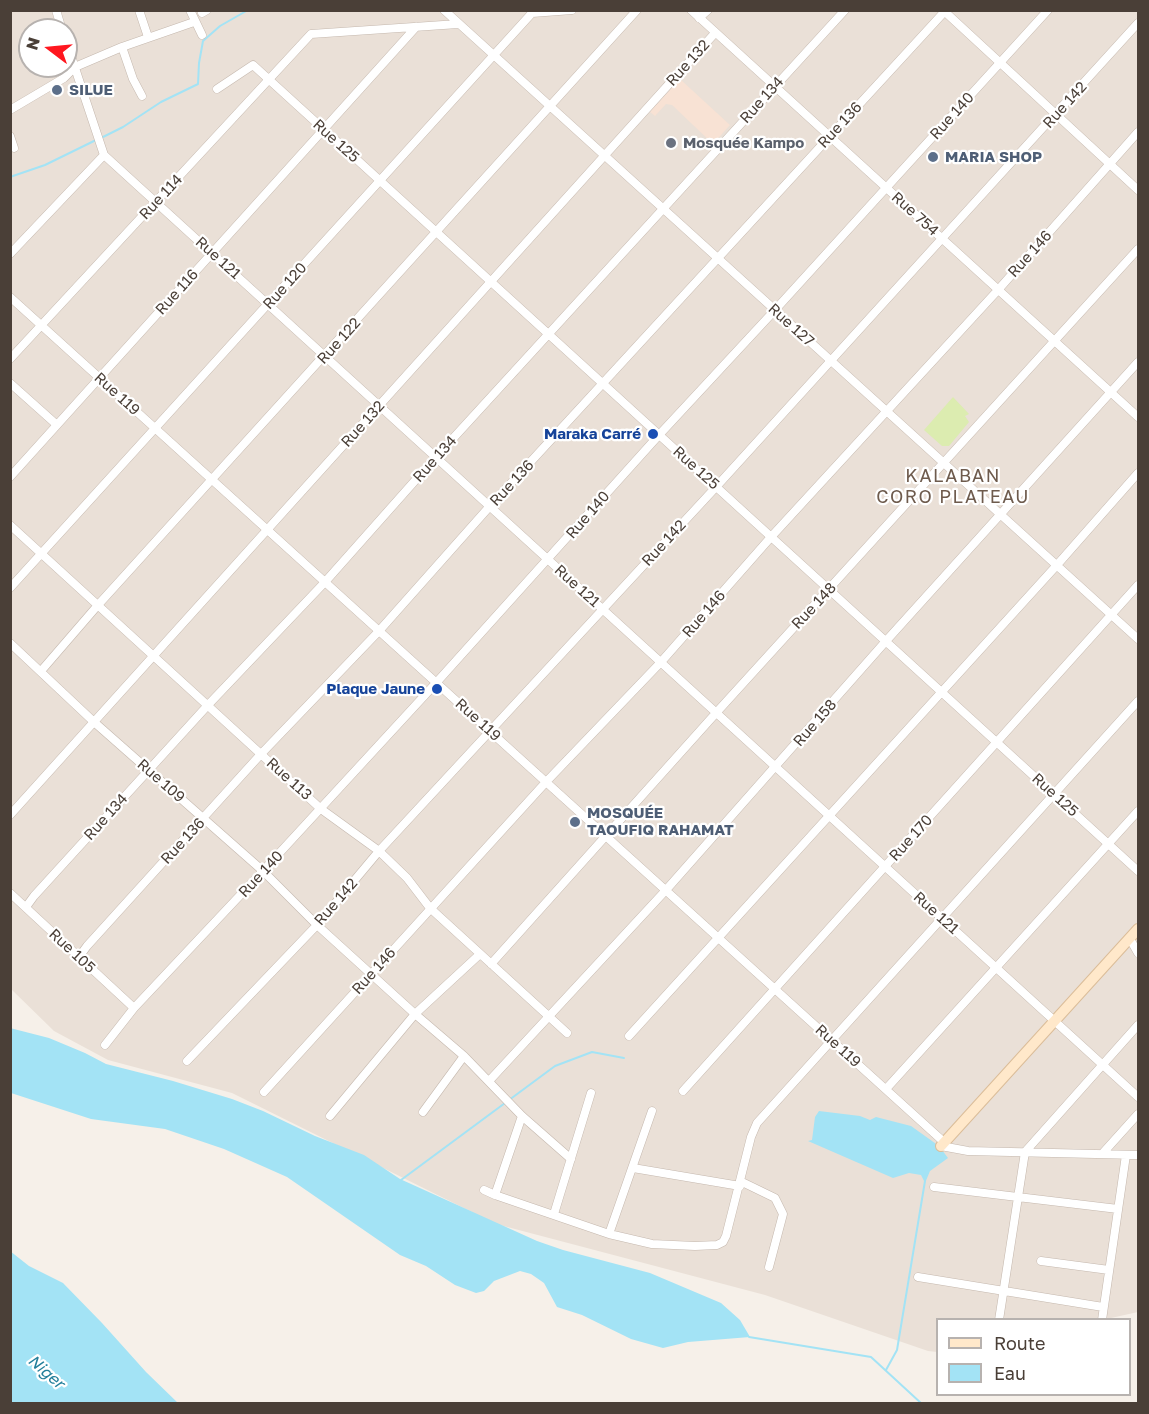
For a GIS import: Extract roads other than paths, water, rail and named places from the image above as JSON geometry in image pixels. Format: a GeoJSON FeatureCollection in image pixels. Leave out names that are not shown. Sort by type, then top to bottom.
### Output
{"type":"FeatureCollection","features":[{"type":"Feature","properties":{"kind":"street"},"geometry":{"type":"LineString","coordinates":[[139,10],[148,38]]}},
{"type":"Feature","properties":{"kind":"street"},"geometry":{"type":"LineString","coordinates":[[190,10],[202,35]]}},
{"type":"Feature","properties":{"kind":"street","name":"Rue 127"},"geometry":{"type":"LineString","coordinates":[[444,10],[1138,639]]}},
{"type":"Feature","properties":{"kind":"street","name":"Rue 120"},"geometry":{"type":"LineString","coordinates":[[10,588],[532,13],[572,10]]}},
{"type":"Feature","properties":{"kind":"street","name":"Rue 122"},"geometry":{"type":"LineString","coordinates":[[41,671],[98,605],[638,10]]}},
{"type":"Feature","properties":{"kind":"street","name":"Rue 754"},"geometry":{"type":"LineString","coordinates":[[691,10],[1138,417]]}},
{"type":"Feature","properties":{"kind":"street"},"geometry":{"type":"LineString","coordinates":[[699,18],[708,10]]}},
{"type":"Feature","properties":{"kind":"street","name":"Rue 134"},"geometry":{"type":"LineString","coordinates":[[26,908],[34,896],[208,705],[325,582],[436,457],[845,10]]}},
{"type":"Feature","properties":{"kind":"street","name":"Rue 140"},"geometry":{"type":"LineString","coordinates":[[105,1045],[134,1008],[263,872],[1048,10]]}},
{"type":"Feature","properties":{"kind":"street"},"geometry":{"type":"LineString","coordinates":[[944,11],[1138,190]]}},
{"type":"Feature","properties":{"kind":"street","name":"Rue 136"},"geometry":{"type":"LineString","coordinates":[[79,957],[261,754],[379,631],[944,11]]}},
{"type":"Feature","properties":{"kind":"street"},"geometry":{"type":"LineString","coordinates":[[78,66],[194,22]]}},
{"type":"Feature","properties":{"kind":"street","name":"Rue 142"},"geometry":{"type":"LineString","coordinates":[[186,1061],[317,925],[380,851],[1057,115],[1138,23]]}},
{"type":"Feature","properties":{"kind":"street"},"geometry":{"type":"LineString","coordinates":[[416,27],[458,24]]}},
{"type":"Feature","properties":{"kind":"street","name":"Rue 114"},"geometry":{"type":"LineString","coordinates":[[10,359],[311,34],[416,27]]}},
{"type":"Feature","properties":{"kind":"street","name":"Rue 116"},"geometry":{"type":"LineString","coordinates":[[10,477],[416,27]]}},
{"type":"Feature","properties":{"kind":"street","name":"Rue 132"},"geometry":{"type":"LineString","coordinates":[[10,815],[715,33]]}},
{"type":"Feature","properties":{"kind":"street"},"geometry":{"type":"LineString","coordinates":[[123,47],[133,80],[142,96]]}},
{"type":"Feature","properties":{"kind":"street","name":"Rue 125"},"geometry":{"type":"LineString","coordinates":[[217,89],[253,65],[1138,871]]}},
{"type":"Feature","properties":{"kind":"street","name":"Rue 121"},"geometry":{"type":"LineString","coordinates":[[78,76],[104,155],[1138,1097]]}},
{"type":"Feature","properties":{"kind":"street"},"geometry":{"type":"LineString","coordinates":[[10,110],[64,78]]}},
{"type":"Feature","properties":{"kind":"street","name":"Rue 146"},"geometry":{"type":"LineString","coordinates":[[264,1092],[546,782],[661,662],[771,537],[998,290],[1138,132]]}},
{"type":"Feature","properties":{"kind":"street"},"geometry":{"type":"LineString","coordinates":[[10,136],[14,148]]}},
{"type":"Feature","properties":{"kind":"street"},"geometry":{"type":"LineString","coordinates":[[10,254],[104,155]]}},
{"type":"Feature","properties":{"kind":"street","name":"Rue 148"},"geometry":{"type":"LineString","coordinates":[[491,964],[716,712],[830,590],[1138,249]]}},
{"type":"Feature","properties":{"kind":"street","name":"Rue 119"},"geometry":{"type":"LineString","coordinates":[[10,297],[886,1089],[943,1144]]}},
{"type":"Feature","properties":{"kind":"street","name":"Rue 158"},"geometry":{"type":"LineString","coordinates":[[491,1084],[548,1016],[666,890],[886,641],[1138,362]]}},
{"type":"Feature","properties":{"kind":"street"},"geometry":{"type":"LineString","coordinates":[[10,383],[57,425]]}},
{"type":"Feature","properties":{"kind":"street"},"geometry":{"type":"LineString","coordinates":[[629,1036],[1057,566],[1138,473]]}},
{"type":"Feature","properties":{"kind":"street","name":"Rue 113"},"geometry":{"type":"LineString","coordinates":[[10,525],[321,808],[380,851],[407,878],[430,908],[567,1033]]}},
{"type":"Feature","properties":{"kind":"street","name":"Rue 170"},"geometry":{"type":"LineString","coordinates":[[683,1091],[1138,585]]}},
{"type":"Feature","properties":{"kind":"street","name":"Rue 109"},"geometry":{"type":"LineString","coordinates":[[10,643],[94,722],[263,872],[317,925],[464,1056],[522,1116],[571,1159]]}},
{"type":"Feature","properties":{"kind":"street"},"geometry":{"type":"LineString","coordinates":[[484,1190],[609,1234],[664,1246],[717,1245],[723,1242],[751,1137],[757,1123],[1138,701]]}},
{"type":"Feature","properties":{"kind":"street"},"geometry":{"type":"LineString","coordinates":[[886,1089],[1138,811]]}},
{"type":"Feature","properties":{"kind":"street","name":"Rue 105"},"geometry":{"type":"LineString","coordinates":[[10,893],[134,1008]]}},
{"type":"Feature","properties":{"kind":"street"},"geometry":{"type":"LineString","coordinates":[[1138,929],[943,1144],[968,1151],[1138,1155]]}},
{"type":"Feature","properties":{"kind":"street"},"geometry":{"type":"LineString","coordinates":[[1130,939],[1138,952]]}},
{"type":"Feature","properties":{"kind":"street"},"geometry":{"type":"LineString","coordinates":[[330,1116],[415,1014],[480,954]]}},
{"type":"Feature","properties":{"kind":"street"},"geometry":{"type":"LineString","coordinates":[[999,1318],[1025,1152],[1138,1025]]}},
{"type":"Feature","properties":{"kind":"street"},"geometry":{"type":"LineString","coordinates":[[423,1112],[464,1056]]}},
{"type":"Feature","properties":{"kind":"street"},"geometry":{"type":"LineString","coordinates":[[554,1214],[591,1093]]}},
{"type":"Feature","properties":{"kind":"street"},"geometry":{"type":"LineString","coordinates":[[609,1234],[652,1111]]}},
{"type":"Feature","properties":{"kind":"street"},"geometry":{"type":"LineString","coordinates":[[1102,1154],[1138,1114]]}},
{"type":"Feature","properties":{"kind":"street"},"geometry":{"type":"LineString","coordinates":[[495,1195],[522,1116]]}},
{"type":"Feature","properties":{"kind":"street"},"geometry":{"type":"LineString","coordinates":[[1102,1318],[1126,1155]]}},
{"type":"Feature","properties":{"kind":"street"},"geometry":{"type":"LineString","coordinates":[[633,1168],[740,1183],[775,1198],[783,1214],[769,1267]]}},
{"type":"Feature","properties":{"kind":"street"},"geometry":{"type":"LineString","coordinates":[[934,1187],[1118,1209]]}},
{"type":"Feature","properties":{"kind":"street"},"geometry":{"type":"LineString","coordinates":[[1041,1261],[1109,1270]]}},
{"type":"Feature","properties":{"kind":"street"},"geometry":{"type":"LineString","coordinates":[[918,1277],[1103,1307]]}},
{"type":"Feature","properties":{"kind":"water"},"geometry":{"type":"Polygon","coordinates":[[[10,1028],[49,1038],[106,1064],[173,1081],[263,1111],[315,1136],[364,1155],[400,1179],[537,1241],[650,1273],[721,1303],[740,1320],[750,1337],[688,1342],[663,1348],[631,1339],[582,1315],[557,1307],[544,1283],[531,1274],[520,1271],[494,1281],[484,1291],[476,1293],[455,1285],[426,1266],[400,1255],[287,1177],[224,1149],[165,1129],[91,1119],[11,1093],[10,1028]]]}},
{"type":"Feature","properties":{"kind":"water"},"geometry":{"type":"Polygon","coordinates":[[[819,1111],[860,1116],[870,1120],[876,1117],[911,1126],[939,1146],[948,1158],[930,1171],[925,1183],[921,1175],[909,1173],[893,1178],[808,1141],[812,1140],[815,1117],[819,1111]]]}},
{"type":"Feature","properties":{"kind":"water","name":"Niger"},"geometry":{"type":"Polygon","coordinates":[[[10,1251],[29,1266],[63,1283],[178,1403],[11,1403],[10,1251]]]}},
{"type":"Feature","properties":{"kind":"waterway"},"geometry":{"type":"LineString","coordinates":[[101,138],[123,127],[161,102],[198,84],[203,41],[220,26],[248,10]]}},
{"type":"Feature","properties":{"kind":"waterway"},"geometry":{"type":"LineString","coordinates":[[10,177],[45,165],[96,140]]}},
{"type":"Feature","properties":{"kind":"waterway"},"geometry":{"type":"LineString","coordinates":[[401,1180],[555,1066],[592,1052],[624,1058]]}},
{"type":"Feature","properties":{"kind":"waterway"},"geometry":{"type":"LineString","coordinates":[[886,1370],[897,1350],[925,1181]]}},
{"type":"Feature","properties":{"kind":"waterway"},"geometry":{"type":"LineString","coordinates":[[749,1337],[871,1357],[922,1404]]}},
{"type":"Feature","properties":{"kind":"place","name":"SILUE"},"geometry":{"type":"Point","coordinates":[57,90]}},
{"type":"Feature","properties":{"kind":"place","name":"Mosquée Kampo"},"geometry":{"type":"Point","coordinates":[671,143]}},
{"type":"Feature","properties":{"kind":"place","name":"MARIA SHOP"},"geometry":{"type":"Point","coordinates":[933,157]}},
{"type":"Feature","properties":{"kind":"place","name":"Maraka Carré"},"geometry":{"type":"Point","coordinates":[653,434]}},
{"type":"Feature","properties":{"kind":"place","name":"Plaque Jaune"},"geometry":{"type":"Point","coordinates":[437,689]}},
{"type":"Feature","properties":{"kind":"place","name":"MOSQUÉE TAOUFIQ RAHAMAT"},"geometry":{"type":"Point","coordinates":[575,822]}},
{"type":"Feature","properties":{"kind":"district","name":"KALABAN CORO PLATEAU"},"geometry":{"type":"Point","coordinates":[953,486]}}]}
